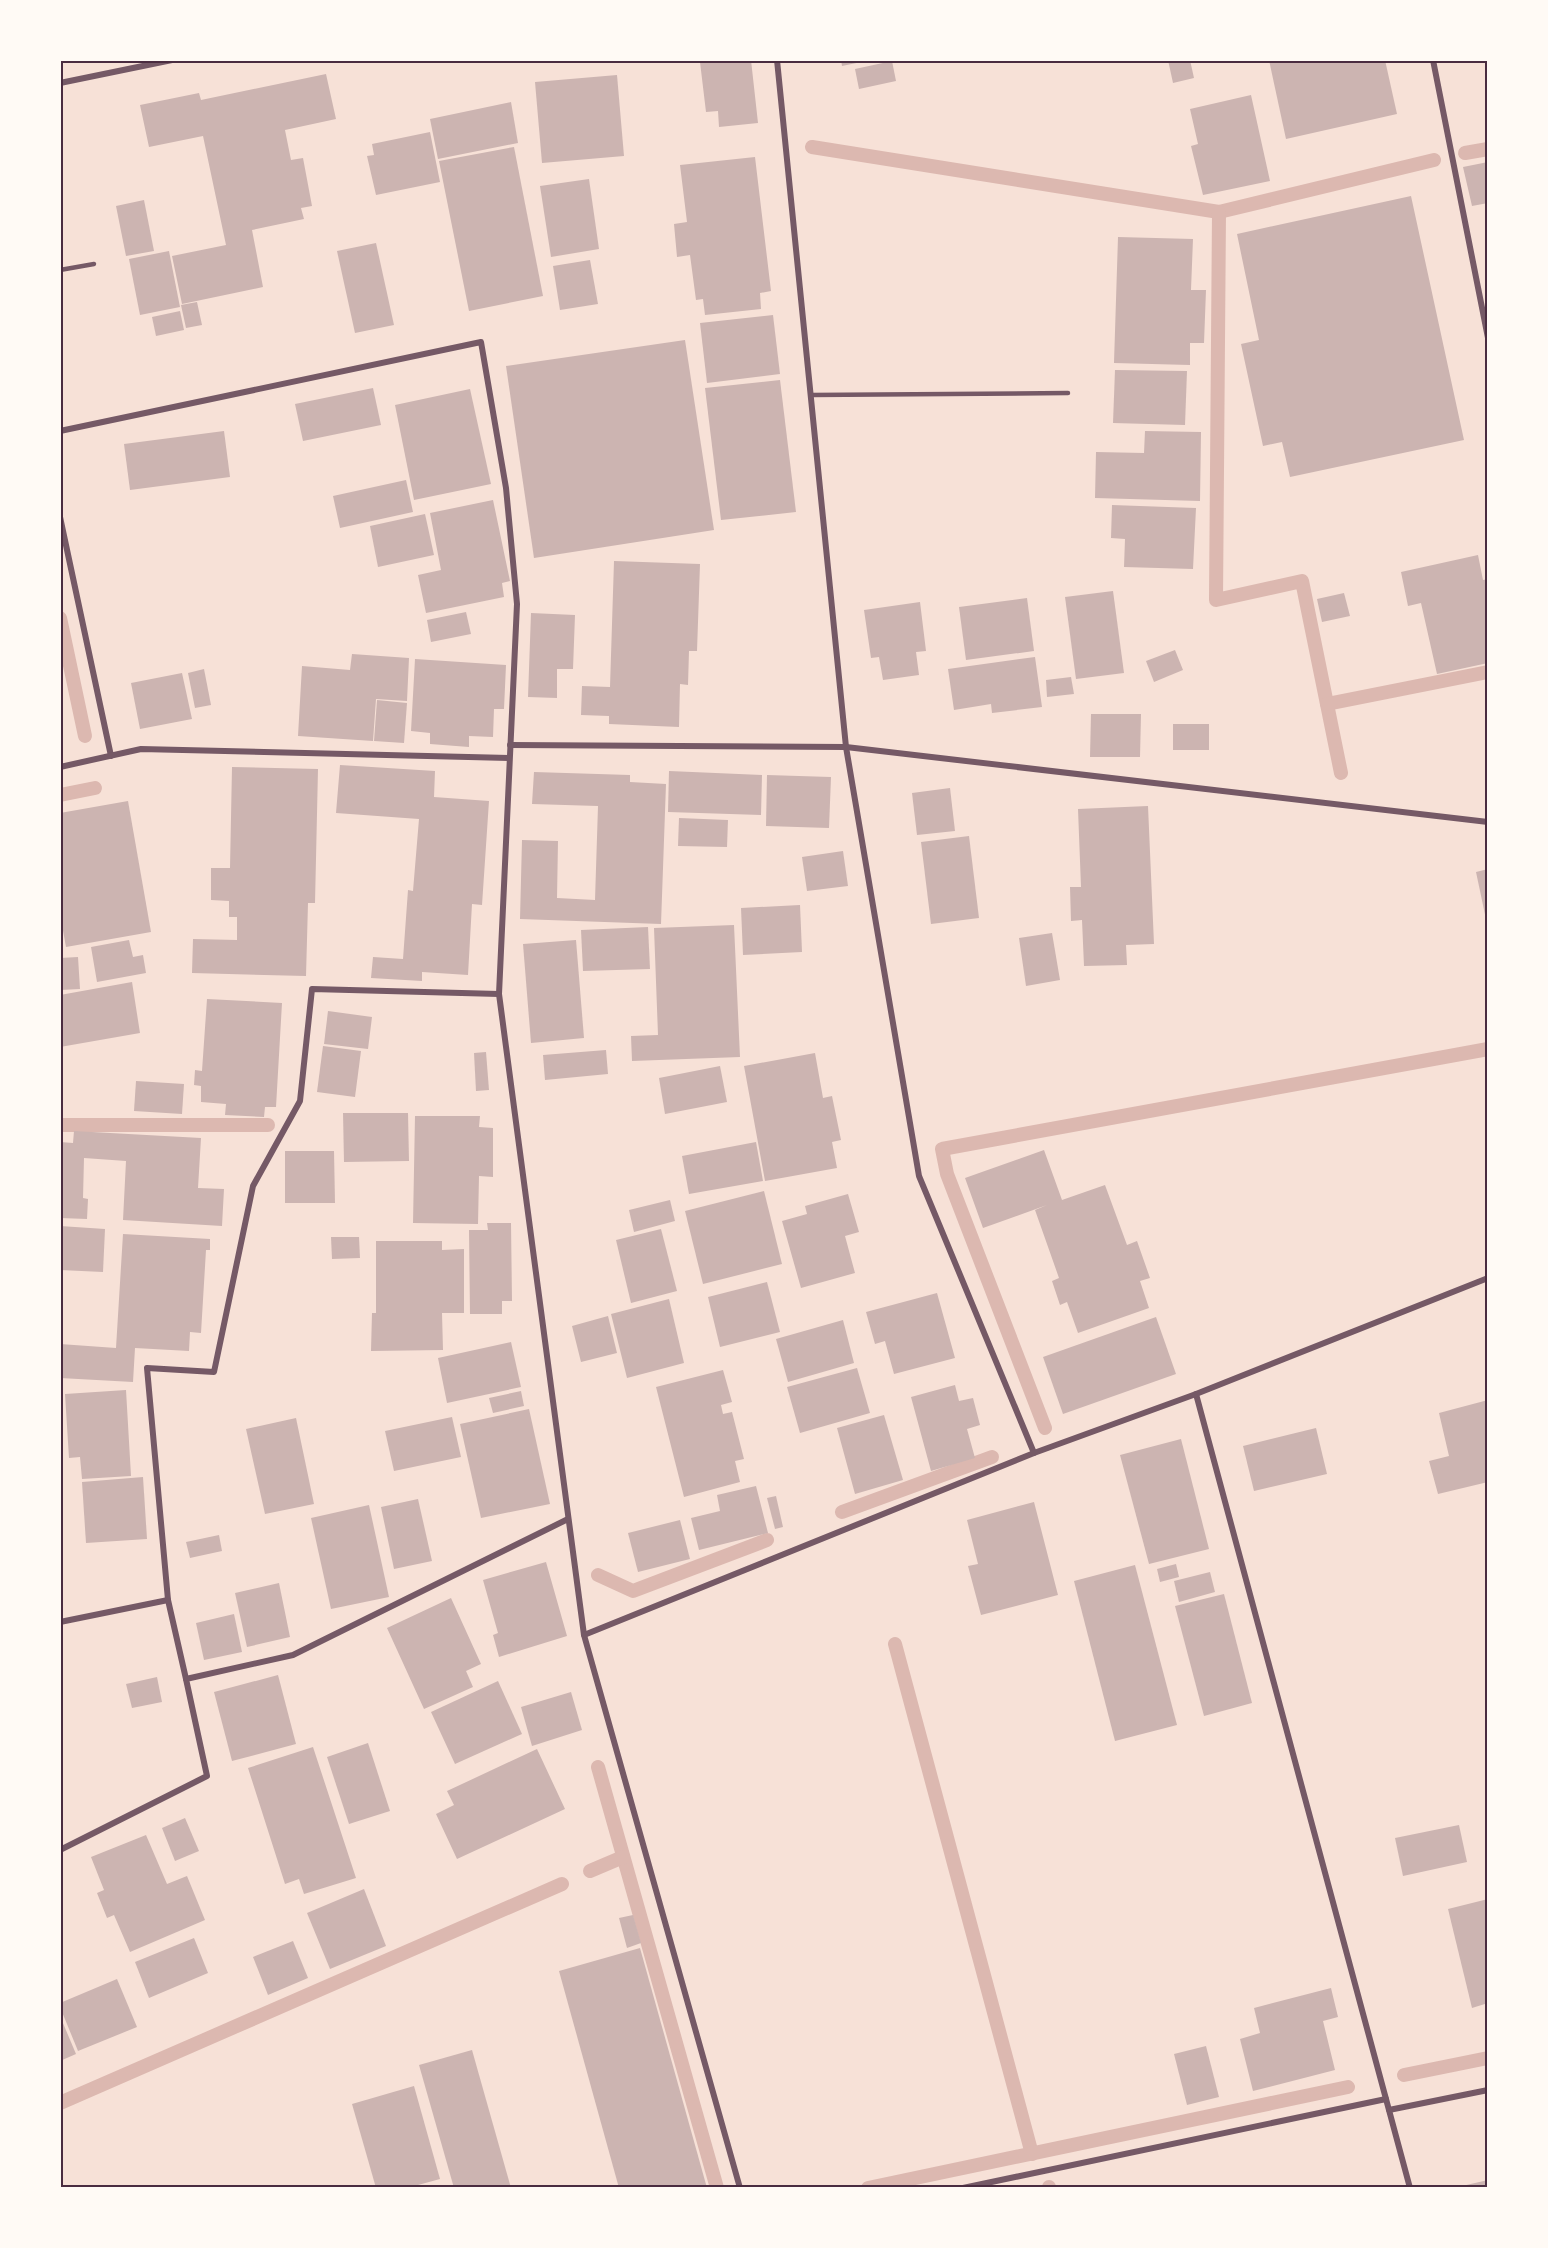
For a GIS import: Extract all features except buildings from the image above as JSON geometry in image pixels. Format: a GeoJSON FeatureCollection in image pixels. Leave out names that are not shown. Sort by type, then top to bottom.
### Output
{"type":"FeatureCollection","features":[{"type":"Feature","properties":{"kind":"street"},"geometry":{"type":"LineString","coordinates":[[60,83],[172,60]]}},
{"type":"Feature","properties":{"kind":"street"},"geometry":{"type":"LineString","coordinates":[[777,60],[846,747],[919,1176],[1034,1453]]}},
{"type":"Feature","properties":{"kind":"street"},"geometry":{"type":"LineString","coordinates":[[1433,60],[1488,338]]}},
{"type":"Feature","properties":{"kind":"street"},"geometry":{"type":"LineString","coordinates":[[60,431],[481,342],[506,488],[517,604],[499,994],[584,1635],[740,2188]]}},
{"type":"Feature","properties":{"kind":"street"},"geometry":{"type":"LineString","coordinates":[[60,518],[111,756]]}},
{"type":"Feature","properties":{"kind":"street"},"geometry":{"type":"LineString","coordinates":[[510,745],[846,747],[1488,822]]}},
{"type":"Feature","properties":{"kind":"street"},"geometry":{"type":"LineString","coordinates":[[60,767],[141,749],[509,758]]}},
{"type":"Feature","properties":{"kind":"street"},"geometry":{"type":"LineString","coordinates":[[60,1850],[207,1776],[168,1600],[147,1368],[214,1372],[253,1186],[300,1101],[312,988],[499,994]]}},
{"type":"Feature","properties":{"kind":"street"},"geometry":{"type":"LineString","coordinates":[[584,1635],[1034,1453],[1196,1394],[1488,1278]]}},
{"type":"Feature","properties":{"kind":"street"},"geometry":{"type":"LineString","coordinates":[[1196,1394],[1410,2188]]}},
{"type":"Feature","properties":{"kind":"street"},"geometry":{"type":"LineString","coordinates":[[186,1679],[293,1654],[568,1519]]}},
{"type":"Feature","properties":{"kind":"street"},"geometry":{"type":"LineString","coordinates":[[60,1622],[168,1600]]}},
{"type":"Feature","properties":{"kind":"street"},"geometry":{"type":"LineString","coordinates":[[1389,2110],[1488,2090]]}},
{"type":"Feature","properties":{"kind":"street"},"geometry":{"type":"LineString","coordinates":[[963,2188],[1386,2099]]}},
{"type":"Feature","properties":{"kind":"lane"},"geometry":{"type":"LineString","coordinates":[[60,270],[94,264]]}},
{"type":"Feature","properties":{"kind":"lane"},"geometry":{"type":"LineString","coordinates":[[811,395],[1068,393]]}},
{"type":"Feature","properties":{"kind":"waterway"},"geometry":{"type":"LineString","coordinates":[[812,147],[1219,212],[1434,160]]}},
{"type":"Feature","properties":{"kind":"waterway"},"geometry":{"type":"LineString","coordinates":[[1465,153],[1488,149]]}},
{"type":"Feature","properties":{"kind":"waterway"},"geometry":{"type":"LineString","coordinates":[[1219,212],[1216,600],[1302,581],[1341,773]]}},
{"type":"Feature","properties":{"kind":"waterway"},"geometry":{"type":"LineString","coordinates":[[60,618],[85,736]]}},
{"type":"Feature","properties":{"kind":"waterway"},"geometry":{"type":"LineString","coordinates":[[1327,704],[1488,672]]}},
{"type":"Feature","properties":{"kind":"waterway"},"geometry":{"type":"LineString","coordinates":[[60,795],[95,788]]}},
{"type":"Feature","properties":{"kind":"waterway"},"geometry":{"type":"LineString","coordinates":[[1045,1428],[947,1174],[942,1149],[1488,1049]]}},
{"type":"Feature","properties":{"kind":"waterway"},"geometry":{"type":"LineString","coordinates":[[60,1125],[268,1125]]}},
{"type":"Feature","properties":{"kind":"waterway"},"geometry":{"type":"LineString","coordinates":[[842,1512],[992,1457]]}},
{"type":"Feature","properties":{"kind":"waterway"},"geometry":{"type":"LineString","coordinates":[[598,1575],[633,1591],[767,1540]]}},
{"type":"Feature","properties":{"kind":"waterway"},"geometry":{"type":"LineString","coordinates":[[895,1644],[1032,2154]]}},
{"type":"Feature","properties":{"kind":"waterway"},"geometry":{"type":"LineString","coordinates":[[598,1767],[717,2188]]}},
{"type":"Feature","properties":{"kind":"waterway"},"geometry":{"type":"LineString","coordinates":[[590,1871],[623,1857]]}},
{"type":"Feature","properties":{"kind":"waterway"},"geometry":{"type":"LineString","coordinates":[[60,2103],[562,1884]]}},
{"type":"Feature","properties":{"kind":"waterway"},"geometry":{"type":"LineString","coordinates":[[1404,2075],[1488,2058]]}},
{"type":"Feature","properties":{"kind":"waterway"},"geometry":{"type":"LineString","coordinates":[[868,2188],[1348,2087]]}}]}
